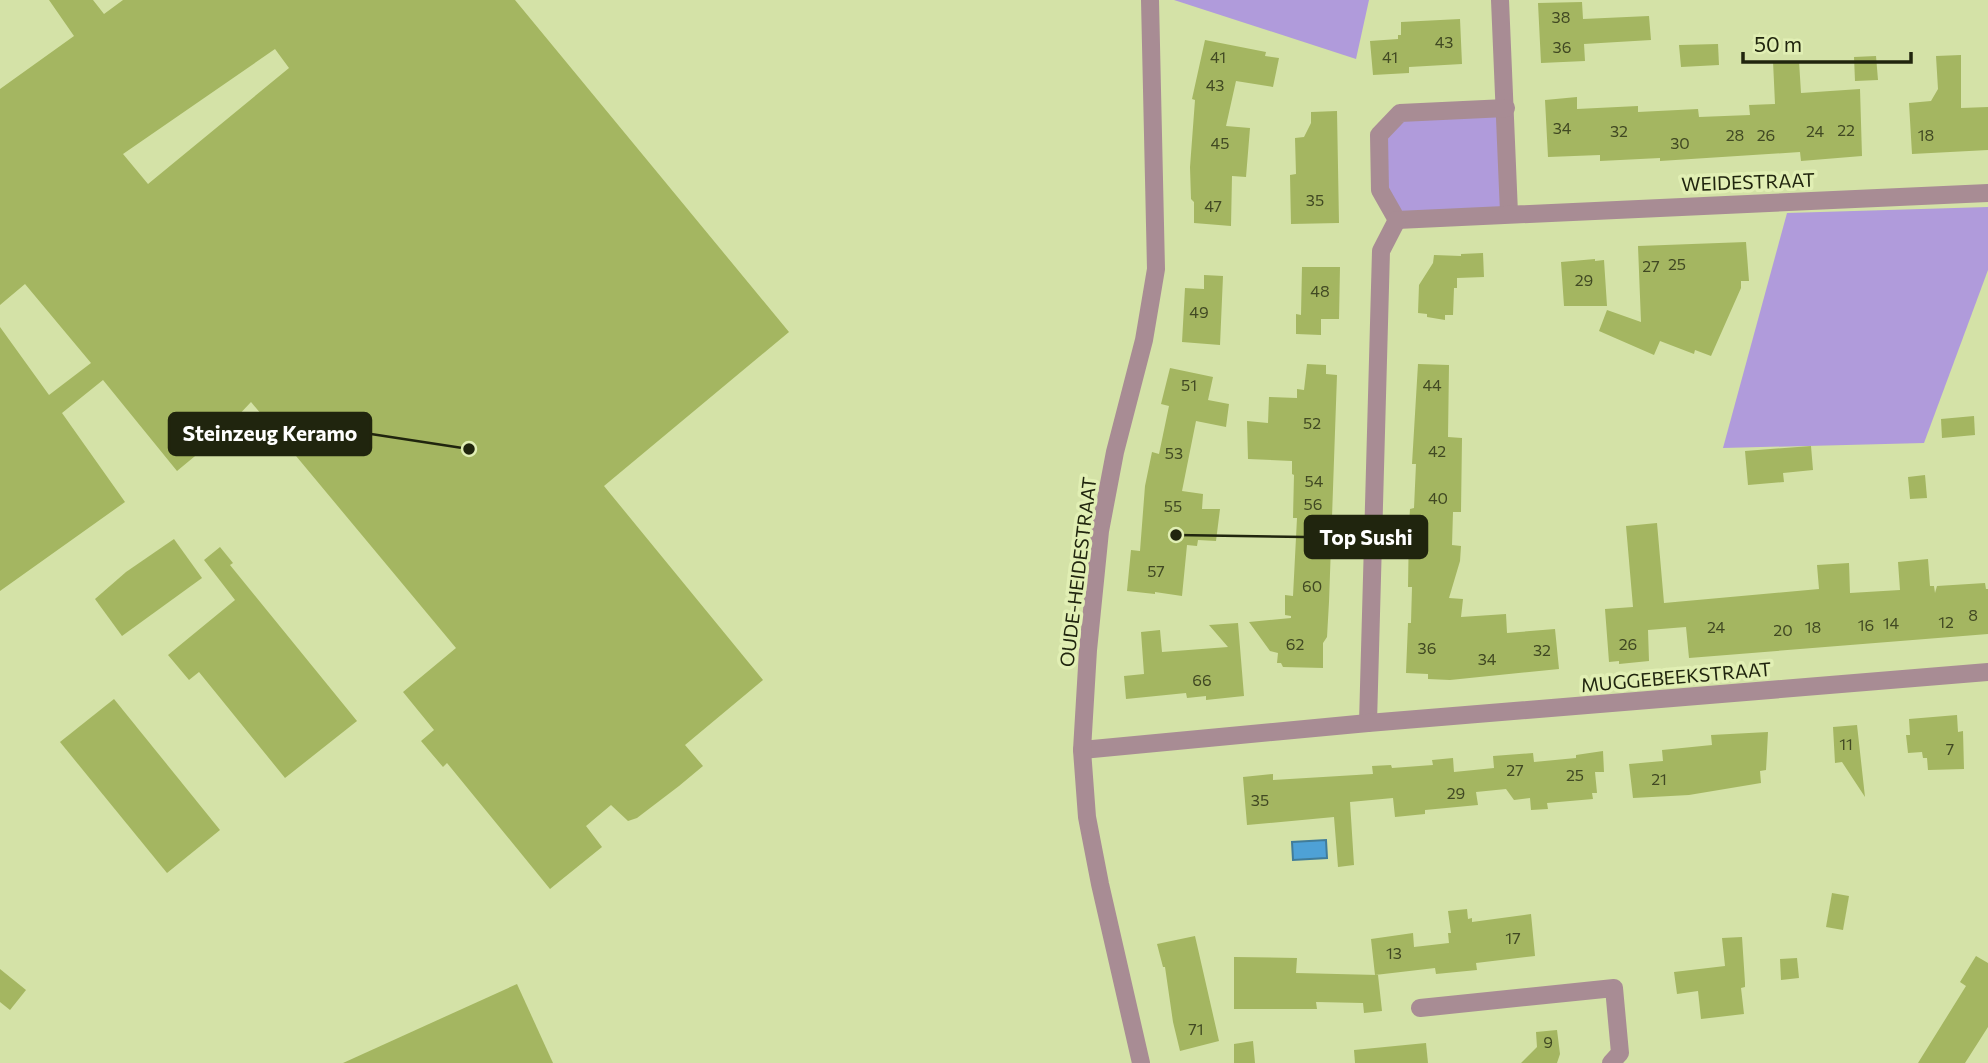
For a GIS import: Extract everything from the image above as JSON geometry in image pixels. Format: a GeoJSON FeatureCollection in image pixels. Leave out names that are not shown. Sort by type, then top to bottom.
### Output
{"type":"FeatureCollection","features":[{"type":"Feature","properties":{"kind":"street","name":"OUDE-HEIDESTRAAT"},"geometry":{"type":"LineString","coordinates":[[1141,1063],[1090,830],[1082,750],[1088,650],[1100,531],[1115,452],[1144,340],[1156,269],[1150,0]]}},
{"type":"Feature","properties":{"kind":"street"},"geometry":{"type":"LineString","coordinates":[[1500,0],[1510,213]]}},
{"type":"Feature","properties":{"kind":"street"},"geometry":{"type":"LineString","coordinates":[[1368,723],[1381,251],[1397,220],[1380,190],[1379,135],[1400,113],[1506,108]]}},
{"type":"Feature","properties":{"kind":"street","name":"WEIDESTRAAT"},"geometry":{"type":"LineString","coordinates":[[1397,220],[1988,192]]}},
{"type":"Feature","properties":{"kind":"street","name":"MUGGEBEEKSTRAAT"},"geometry":{"type":"LineString","coordinates":[[1082,750],[1368,723],[1988,673]]}},
{"type":"Feature","properties":{"kind":"street"},"geometry":{"type":"LineString","coordinates":[[1420,1008],[1614,988],[1620,1053],[1611,1063]]}},
{"type":"Feature","properties":{"kind":"shaded area"},"geometry":{"type":"Polygon","coordinates":[[[1174,0],[1369,0],[1356,59],[1174,0]]]}},
{"type":"Feature","properties":{"kind":"shaded area"},"geometry":{"type":"Polygon","coordinates":[[[1506,108],[1509,213],[1397,220],[1380,190],[1379,135],[1400,113],[1506,108]]]}},
{"type":"Feature","properties":{"kind":"shaded area"},"geometry":{"type":"Polygon","coordinates":[[[1988,207],[1988,270],[1924,443],[1723,448],[1787,213],[1988,207]]]}},
{"type":"Feature","properties":{"kind":"water"},"geometry":{"type":"Polygon","coordinates":[[[1326,840],[1327,858],[1293,860],[1292,842],[1326,840]]]}},
{"type":"Feature","properties":{"kind":"building"},"geometry":{"type":"Polygon","coordinates":[[[49,0],[93,0],[104,14],[123,0],[515,0],[789,332],[604,486],[763,680],[685,745],[703,766],[679,786],[637,818],[628,821],[611,805],[586,826],[602,847],[550,889],[447,763],[443,767],[421,741],[434,730],[403,692],[456,648],[251,402],[218,437],[177,471],[103,380],[62,413],[125,502],[0,591],[0,327],[49,395],[91,363],[25,284],[0,305],[0,89],[74,36],[49,0]],[[275,49],[123,154],[148,184],[289,68],[275,49]]]}},
{"type":"Feature","properties":{"kind":"building"},"geometry":{"type":"Polygon","coordinates":[[[1582,2],[1583,19],[1649,16],[1651,40],[1584,44],[1585,61],[1541,63],[1538,3],[1582,2]]]}},
{"type":"Feature","properties":{"kind":"building"},"geometry":{"type":"Polygon","coordinates":[[[1460,19],[1462,64],[1409,67],[1409,73],[1373,75],[1370,41],[1398,39],[1398,35],[1401,35],[1401,22],[1460,19]]]}},
{"type":"Feature","properties":{"kind":"building"},"geometry":{"type":"Polygon","coordinates":[[[1205,40],[1266,52],[1265,56],[1279,58],[1273,87],[1236,81],[1226,126],[1250,128],[1246,177],[1232,176],[1231,226],[1194,223],[1190,167],[1195,100],[1192,99],[1205,40]]]}},
{"type":"Feature","properties":{"kind":"building"},"geometry":{"type":"Polygon","coordinates":[[[1718,44],[1719,65],[1681,67],[1679,45],[1718,44]]]}},
{"type":"Feature","properties":{"kind":"building"},"geometry":{"type":"Polygon","coordinates":[[[1961,55],[1961,108],[1988,107],[1988,150],[1912,154],[1909,103],[1931,101],[1938,89],[1936,56],[1961,55]]]}},
{"type":"Feature","properties":{"kind":"building"},"geometry":{"type":"Polygon","coordinates":[[[1876,56],[1878,80],[1855,81],[1854,57],[1876,56]]]}},
{"type":"Feature","properties":{"kind":"building"},"geometry":{"type":"Polygon","coordinates":[[[1773,61],[1799,61],[1801,93],[1860,89],[1862,156],[1801,161],[1800,152],[1660,161],[1660,158],[1600,161],[1600,155],[1548,157],[1545,100],[1577,97],[1577,109],[1638,106],[1638,112],[1698,109],[1699,117],[1750,115],[1749,105],[1775,104],[1773,61]]]}},
{"type":"Feature","properties":{"kind":"building"},"geometry":{"type":"Polygon","coordinates":[[[1337,111],[1339,223],[1291,224],[1290,175],[1296,174],[1295,138],[1304,137],[1311,123],[1311,112],[1337,111]]]}},
{"type":"Feature","properties":{"kind":"building"},"geometry":{"type":"Polygon","coordinates":[[[1746,242],[1749,281],[1741,281],[1741,288],[1711,356],[1695,350],[1694,354],[1660,341],[1654,355],[1599,331],[1607,310],[1641,322],[1638,246],[1746,242]]]}},
{"type":"Feature","properties":{"kind":"building"},"geometry":{"type":"Polygon","coordinates":[[[1483,253],[1484,277],[1457,278],[1453,315],[1445,315],[1445,320],[1418,313],[1419,285],[1433,263],[1434,255],[1461,256],[1483,253]]]}},
{"type":"Feature","properties":{"kind":"building"},"geometry":{"type":"Polygon","coordinates":[[[1604,260],[1607,306],[1564,306],[1561,262],[1604,260]]]}},
{"type":"Feature","properties":{"kind":"building"},"geometry":{"type":"Polygon","coordinates":[[[1302,267],[1340,267],[1339,319],[1321,319],[1321,335],[1296,334],[1296,314],[1301,315],[1302,267]]]}},
{"type":"Feature","properties":{"kind":"building"},"geometry":{"type":"Polygon","coordinates":[[[1204,275],[1223,276],[1220,345],[1182,342],[1185,288],[1204,289],[1204,275]]]}},
{"type":"Feature","properties":{"kind":"building"},"geometry":{"type":"Polygon","coordinates":[[[1307,364],[1326,365],[1326,374],[1337,375],[1329,602],[1327,637],[1323,643],[1323,668],[1283,667],[1281,663],[1277,663],[1278,653],[1270,651],[1249,622],[1291,618],[1285,615],[1285,595],[1293,596],[1297,518],[1293,518],[1292,461],[1248,459],[1247,421],[1268,423],[1269,397],[1297,398],[1297,389],[1304,390],[1307,364]]]}},
{"type":"Feature","properties":{"kind":"building"},"geometry":{"type":"Polygon","coordinates":[[[1418,364],[1449,365],[1448,437],[1462,438],[1461,512],[1453,512],[1452,545],[1461,546],[1460,561],[1449,598],[1463,599],[1461,617],[1506,614],[1507,633],[1555,629],[1559,669],[1450,680],[1428,679],[1428,674],[1406,673],[1408,623],[1411,623],[1412,587],[1408,587],[1409,526],[1410,509],[1414,508],[1416,464],[1412,464],[1418,364]]]}},
{"type":"Feature","properties":{"kind":"building"},"geometry":{"type":"Polygon","coordinates":[[[1170,368],[1213,377],[1208,400],[1229,404],[1226,427],[1196,421],[1182,491],[1203,494],[1202,509],[1220,509],[1216,541],[1198,540],[1197,546],[1187,545],[1182,596],[1127,591],[1131,550],[1140,551],[1145,486],[1152,452],[1159,454],[1169,406],[1161,404],[1170,368]]]}},
{"type":"Feature","properties":{"kind":"building"},"geometry":{"type":"Polygon","coordinates":[[[1974,416],[1975,435],[1942,438],[1941,419],[1974,416]]]}},
{"type":"Feature","properties":{"kind":"building"},"geometry":{"type":"Polygon","coordinates":[[[1811,446],[1813,470],[1783,473],[1784,482],[1748,485],[1745,451],[1811,446]]]}},
{"type":"Feature","properties":{"kind":"building"},"geometry":{"type":"Polygon","coordinates":[[[1925,475],[1927,498],[1910,499],[1908,477],[1925,475]]]}},
{"type":"Feature","properties":{"kind":"building"},"geometry":{"type":"Polygon","coordinates":[[[1657,523],[1664,603],[1819,589],[1817,565],[1849,563],[1850,593],[1900,590],[1898,562],[1928,559],[1930,586],[1934,586],[1935,593],[1937,586],[1985,583],[1988,589],[1988,634],[1689,658],[1686,627],[1648,630],[1649,661],[1619,664],[1619,661],[1609,662],[1605,609],[1633,607],[1626,526],[1657,523]]]}},
{"type":"Feature","properties":{"kind":"building"},"geometry":{"type":"Polygon","coordinates":[[[174,539],[202,578],[122,636],[95,599],[126,572],[174,539]]]}},
{"type":"Feature","properties":{"kind":"building"},"geometry":{"type":"Polygon","coordinates":[[[220,547],[233,563],[230,565],[357,721],[285,778],[199,672],[189,680],[168,655],[235,600],[204,560],[220,547]]]}},
{"type":"Feature","properties":{"kind":"building"},"geometry":{"type":"Polygon","coordinates":[[[1238,623],[1244,696],[1206,700],[1206,696],[1187,698],[1186,693],[1126,699],[1124,676],[1144,674],[1141,632],[1160,630],[1162,652],[1228,647],[1209,625],[1238,623]]]}},
{"type":"Feature","properties":{"kind":"building"},"geometry":{"type":"Polygon","coordinates":[[[114,699],[220,830],[167,873],[60,742],[114,699]]]}},
{"type":"Feature","properties":{"kind":"building"},"geometry":{"type":"Polygon","coordinates":[[[1957,715],[1958,732],[1963,731],[1964,769],[1928,770],[1927,758],[1923,758],[1922,752],[1908,753],[1906,735],[1910,735],[1909,719],[1957,715]]]}},
{"type":"Feature","properties":{"kind":"building"},"geometry":{"type":"Polygon","coordinates":[[[1857,725],[1865,797],[1842,762],[1835,763],[1833,727],[1857,725]]]}},
{"type":"Feature","properties":{"kind":"building"},"geometry":{"type":"Polygon","coordinates":[[[1768,732],[1766,770],[1760,771],[1761,783],[1689,795],[1633,798],[1629,764],[1663,761],[1662,750],[1712,745],[1711,735],[1768,732]]]}},
{"type":"Feature","properties":{"kind":"building"},"geometry":{"type":"Polygon","coordinates":[[[1603,751],[1604,772],[1595,772],[1597,793],[1592,793],[1593,799],[1547,803],[1548,809],[1531,810],[1530,798],[1514,800],[1506,789],[1476,792],[1478,805],[1425,810],[1425,814],[1395,817],[1393,798],[1350,802],[1354,865],[1338,867],[1334,817],[1247,825],[1243,777],[1273,774],[1273,780],[1373,774],[1372,766],[1391,765],[1392,768],[1433,765],[1432,760],[1453,758],[1454,772],[1494,768],[1493,756],[1533,753],[1534,762],[1576,758],[1576,755],[1603,751]]]}},
{"type":"Feature","properties":{"kind":"building"},"geometry":{"type":"Polygon","coordinates":[[[1832,893],[1849,896],[1843,930],[1826,927],[1832,893]]]}},
{"type":"Feature","properties":{"kind":"building"},"geometry":{"type":"Polygon","coordinates":[[[1467,909],[1468,919],[1472,918],[1472,922],[1531,914],[1535,956],[1476,963],[1477,970],[1436,974],[1435,968],[1375,975],[1371,939],[1413,933],[1414,947],[1449,943],[1448,933],[1451,933],[1448,911],[1467,909]]]}},
{"type":"Feature","properties":{"kind":"building"},"geometry":{"type":"Polygon","coordinates":[[[1195,936],[1219,1041],[1180,1051],[1165,967],[1157,944],[1195,936]]]}},
{"type":"Feature","properties":{"kind":"building"},"geometry":{"type":"Polygon","coordinates":[[[1742,937],[1745,987],[1741,988],[1744,1014],[1701,1019],[1698,991],[1677,994],[1674,972],[1725,966],[1722,938],[1742,937]]]}},
{"type":"Feature","properties":{"kind":"building"},"geometry":{"type":"Polygon","coordinates":[[[1976,956],[1988,963],[1988,1027],[1965,1063],[1918,1063],[1966,986],[1960,982],[1976,956]]]}},
{"type":"Feature","properties":{"kind":"building"},"geometry":{"type":"Polygon","coordinates":[[[1234,957],[1297,958],[1296,973],[1378,975],[1382,1011],[1364,1013],[1363,1003],[1316,1002],[1317,1009],[1234,1009],[1234,957]]]}},
{"type":"Feature","properties":{"kind":"building"},"geometry":{"type":"Polygon","coordinates":[[[1797,958],[1799,978],[1781,980],[1780,959],[1797,958]]]}},
{"type":"Feature","properties":{"kind":"building"},"geometry":{"type":"Polygon","coordinates":[[[0,969],[26,990],[10,1010],[0,1002],[0,969]]]}},
{"type":"Feature","properties":{"kind":"building"},"geometry":{"type":"Polygon","coordinates":[[[517,984],[553,1063],[343,1063],[517,984]]]}},
{"type":"Feature","properties":{"kind":"building"},"geometry":{"type":"Polygon","coordinates":[[[1557,1030],[1560,1054],[1557,1063],[1521,1063],[1537,1047],[1536,1032],[1557,1030]]]}},
{"type":"Feature","properties":{"kind":"building"},"geometry":{"type":"Polygon","coordinates":[[[1253,1041],[1255,1063],[1234,1063],[1234,1044],[1253,1041]]]}},
{"type":"Feature","properties":{"kind":"building"},"geometry":{"type":"Polygon","coordinates":[[[1426,1043],[1428,1063],[1355,1063],[1354,1050],[1426,1043]]]}},
{"type":"Feature","properties":{"kind":"place","name":"Steinzeug Keramo"},"geometry":{"type":"Point","coordinates":[469,449]}},
{"type":"Feature","properties":{"kind":"place","name":"Top Sushi"},"geometry":{"type":"Point","coordinates":[1176,535]}}]}
